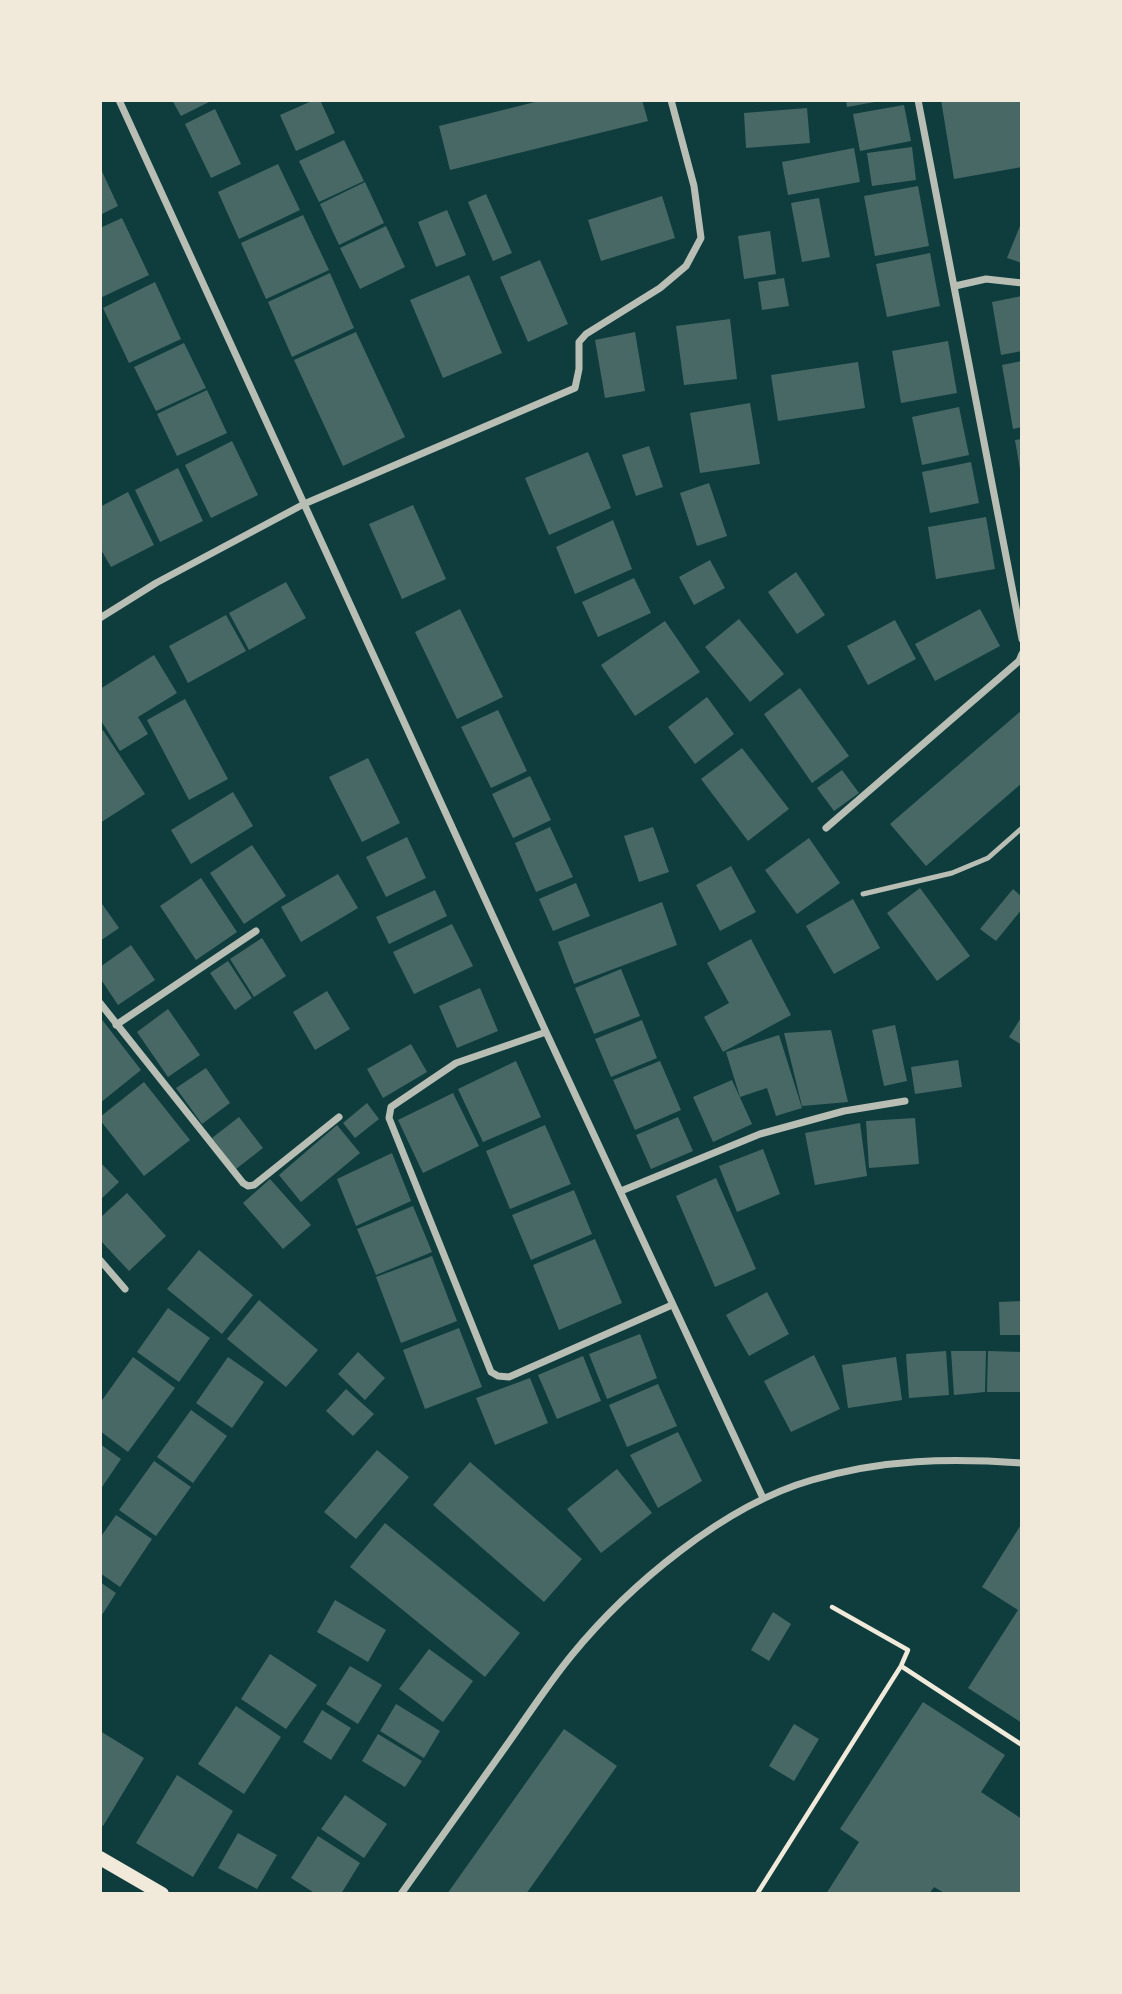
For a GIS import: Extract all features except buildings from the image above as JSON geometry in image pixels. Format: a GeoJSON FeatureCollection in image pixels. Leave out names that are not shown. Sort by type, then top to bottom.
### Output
{"type":"FeatureCollection","features":[{"type":"Feature","properties":{"kind":"main road"},"geometry":{"type":"LineString","coordinates":[[100,1858],[162,1894]]}},
{"type":"Feature","properties":{"kind":"street"},"geometry":{"type":"LineString","coordinates":[[119,100],[546,1032],[763,1498]]}},
{"type":"Feature","properties":{"kind":"street"},"geometry":{"type":"LineString","coordinates":[[100,618],[156,583],[304,504],[575,388],[579,369],[579,342],[586,334],[660,288],[686,267],[701,238],[694,186],[671,100]]}},
{"type":"Feature","properties":{"kind":"street"},"geometry":{"type":"LineString","coordinates":[[918,100],[1022,639]]}},
{"type":"Feature","properties":{"kind":"street"},"geometry":{"type":"LineString","coordinates":[[955,286],[986,279],[1022,283]]}},
{"type":"Feature","properties":{"kind":"street"},"geometry":{"type":"LineString","coordinates":[[826,828],[1019,661],[1022,654]]}},
{"type":"Feature","properties":{"kind":"street"},"geometry":{"type":"LineString","coordinates":[[116,1025],[256,931]]}},
{"type":"Feature","properties":{"kind":"street"},"geometry":{"type":"LineString","coordinates":[[100,1003],[248,1186],[254,1185],[339,1117]]}},
{"type":"Feature","properties":{"kind":"street"},"geometry":{"type":"LineString","coordinates":[[546,1032],[456,1063],[390,1107],[388,1115],[491,1372],[509,1377],[672,1305]]}},
{"type":"Feature","properties":{"kind":"street"},"geometry":{"type":"LineString","coordinates":[[621,1191],[760,1134],[844,1111],[905,1101]]}},
{"type":"Feature","properties":{"kind":"street"},"geometry":{"type":"LineString","coordinates":[[100,1261],[125,1289]]}},
{"type":"Feature","properties":{"kind":"street"},"geometry":{"type":"LineString","coordinates":[[401,1894],[570,1657],[609,1614],[705,1532],[763,1498],[811,1480],[859,1468],[914,1460],[968,1459],[1022,1463]]}},
{"type":"Feature","properties":{"kind":"lane"},"geometry":{"type":"LineString","coordinates":[[863,894],[952,873],[988,858],[1022,828]]}},
{"type":"Feature","properties":{"kind":"path"},"geometry":{"type":"LineString","coordinates":[[757,1894],[901,1667],[908,1650],[832,1607]]}},
{"type":"Feature","properties":{"kind":"path"},"geometry":{"type":"LineString","coordinates":[[901,1667],[1022,1745]]}}]}
